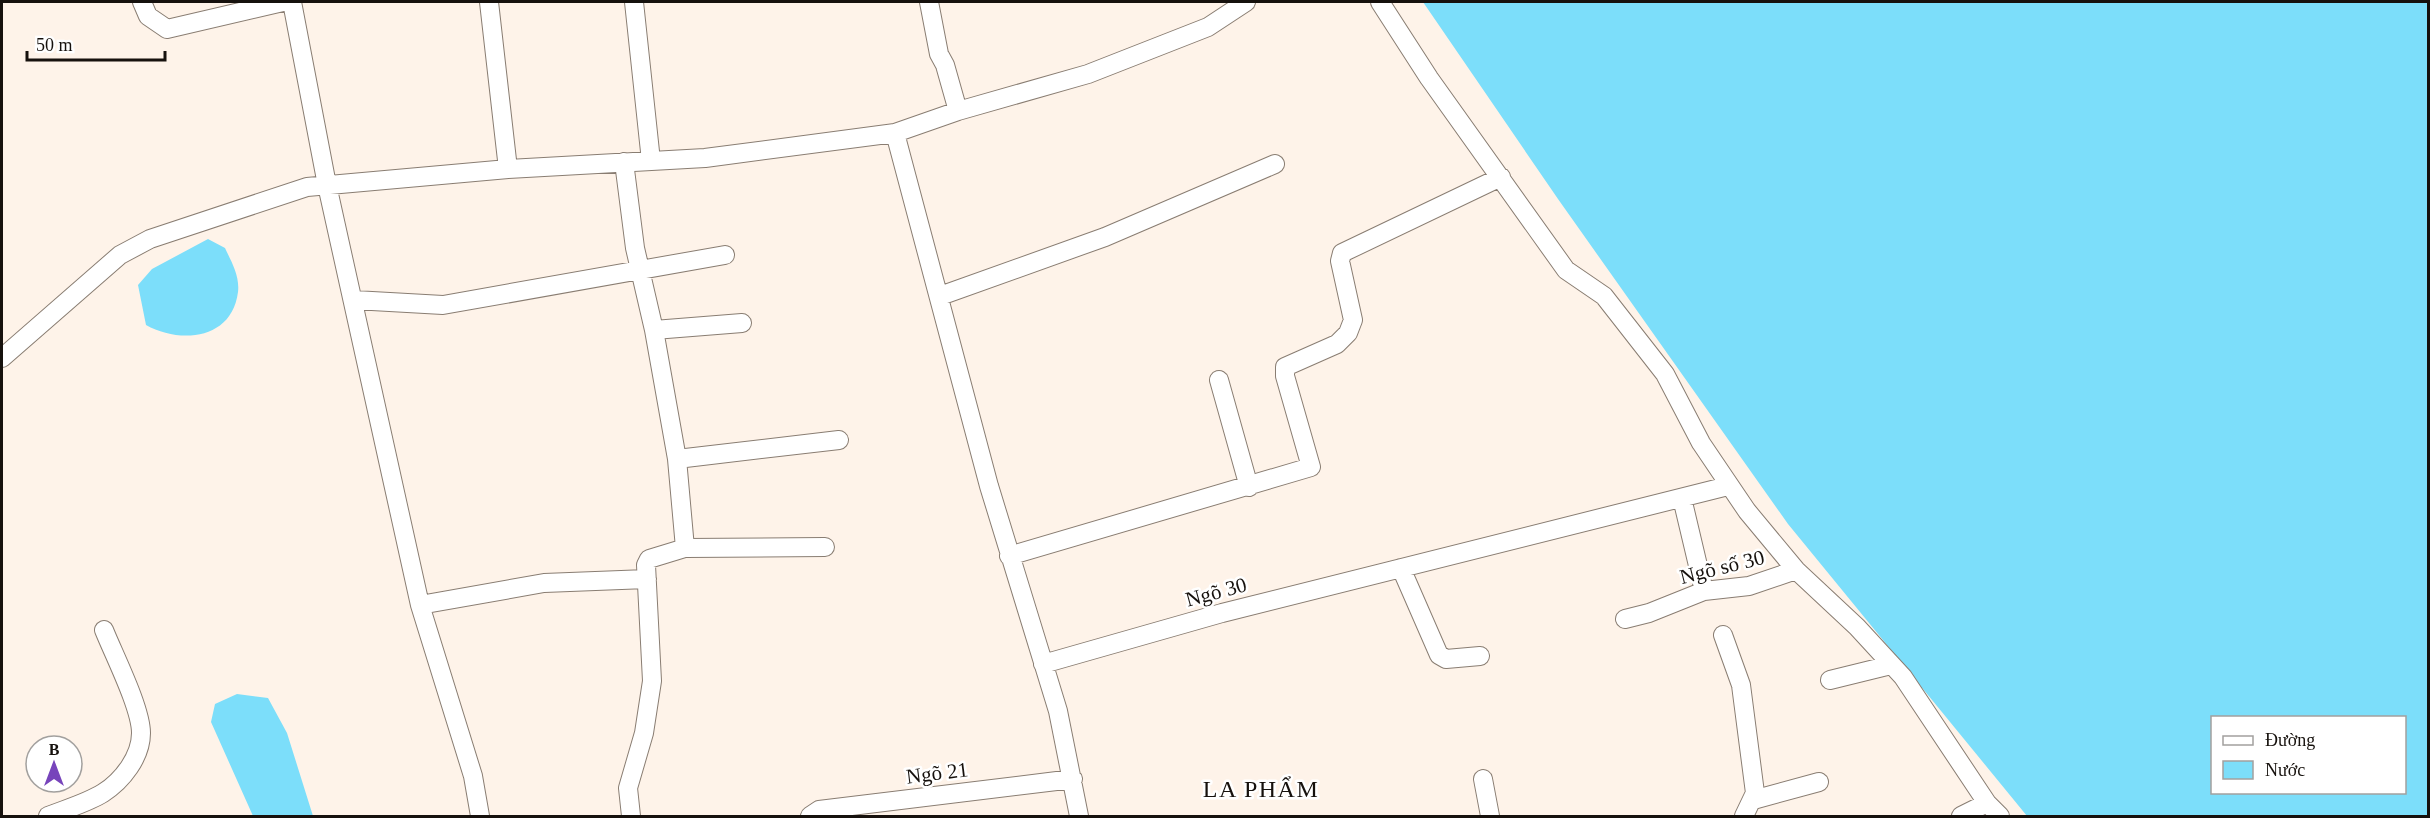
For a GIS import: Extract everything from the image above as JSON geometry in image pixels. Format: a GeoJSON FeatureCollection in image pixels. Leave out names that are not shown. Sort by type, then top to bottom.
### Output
{"type":"FeatureCollection","features":[{"type":"Feature","properties":{"kind":"street"},"geometry":{"type":"LineString","coordinates":[[142,2],[148,16],[167,29],[283,2]]}},
{"type":"Feature","properties":{"kind":"street"},"geometry":{"type":"LineString","coordinates":[[292,2],[327,185],[420,605],[473,776],[480,816]]}},
{"type":"Feature","properties":{"kind":"street"},"geometry":{"type":"LineString","coordinates":[[489,2],[508,169]]}},
{"type":"Feature","properties":{"kind":"street"},"geometry":{"type":"LineString","coordinates":[[634,2],[651,161]]}},
{"type":"Feature","properties":{"kind":"street"},"geometry":{"type":"LineString","coordinates":[[929,2],[939,54],[945,64],[958,111]]}},
{"type":"Feature","properties":{"kind":"street"},"geometry":{"type":"LineString","coordinates":[[2,358],[106,266],[150,239],[307,187],[508,169],[705,158],[895,133],[958,111],[1089,74],[1208,27],[1246,2]]}},
{"type":"Feature","properties":{"kind":"street"},"geometry":{"type":"LineString","coordinates":[[1380,2],[1429,78],[1566,270],[1604,296],[1665,374],[1701,443],[1728,486],[1796,570],[1857,627],[1903,677],[1994,810],[1961,816]]}},
{"type":"Feature","properties":{"kind":"street"},"geometry":{"type":"LineString","coordinates":[[895,133],[1009,556],[1058,711],[1079,816]]}},
{"type":"Feature","properties":{"kind":"street"},"geometry":{"type":"LineString","coordinates":[[624,162],[640,269],[654,330],[676,459],[685,548]]}},
{"type":"Feature","properties":{"kind":"street"},"geometry":{"type":"LineString","coordinates":[[940,296],[1105,237],[1275,164]]}},
{"type":"Feature","properties":{"kind":"street"},"geometry":{"type":"LineString","coordinates":[[1009,556],[1249,487],[1312,466],[1285,372],[1287,364],[1337,344],[1348,333],[1353,320],[1340,261],[1342,253],[1501,177]]}},
{"type":"Feature","properties":{"kind":"street"},"geometry":{"type":"LineString","coordinates":[[354,300],[443,305],[725,255]]}},
{"type":"Feature","properties":{"kind":"street"},"geometry":{"type":"LineString","coordinates":[[654,330],[742,323]]}},
{"type":"Feature","properties":{"kind":"street"},"geometry":{"type":"LineString","coordinates":[[1219,380],[1249,487]]}},
{"type":"Feature","properties":{"kind":"street"},"geometry":{"type":"LineString","coordinates":[[676,459],[839,440]]}},
{"type":"Feature","properties":{"kind":"street","name":"Ngõ 30"},"geometry":{"type":"LineString","coordinates":[[1043,664],[1166,628],[1728,486]]}},
{"type":"Feature","properties":{"kind":"street"},"geometry":{"type":"LineString","coordinates":[[1682,498],[1704,591]]}},
{"type":"Feature","properties":{"kind":"street"},"geometry":{"type":"LineString","coordinates":[[631,816],[628,788],[644,733],[652,681],[646,579],[646,565],[649,559],[685,548],[825,547]]}},
{"type":"Feature","properties":{"kind":"street"},"geometry":{"type":"LineString","coordinates":[[1401,568],[1439,655],[1446,658],[1480,656]]}},
{"type":"Feature","properties":{"kind":"street","name":"Ngõ số 30"},"geometry":{"type":"LineString","coordinates":[[1626,619],[1650,614],[1704,591],[1749,586],[1796,570]]}},
{"type":"Feature","properties":{"kind":"street"},"geometry":{"type":"LineString","coordinates":[[420,605],[544,583],[646,579]]}},
{"type":"Feature","properties":{"kind":"street"},"geometry":{"type":"LineString","coordinates":[[48,816],[102,794],[114,786],[129,768],[140,742],[140,720],[104,630]]}},
{"type":"Feature","properties":{"kind":"street"},"geometry":{"type":"LineString","coordinates":[[1723,635],[1741,685],[1755,793],[1744,816]]}},
{"type":"Feature","properties":{"kind":"street"},"geometry":{"type":"LineString","coordinates":[[1830,680],[1891,665]]}},
{"type":"Feature","properties":{"kind":"street","name":"Ngõ 21"},"geometry":{"type":"LineString","coordinates":[[810,816],[819,810],[1072,779]]}},
{"type":"Feature","properties":{"kind":"street"},"geometry":{"type":"LineString","coordinates":[[1483,779],[1490,816]]}},
{"type":"Feature","properties":{"kind":"street"},"geometry":{"type":"LineString","coordinates":[[1753,800],[1819,782]]}},
{"type":"Feature","properties":{"kind":"water"},"geometry":{"type":"Polygon","coordinates":[[[1423,2],[2428,2],[2428,816],[2027,816],[1788,524],[1558,199],[1423,2]]]}},
{"type":"Feature","properties":{"kind":"water"},"geometry":{"type":"Polygon","coordinates":[[[208,239],[225,248],[238,280],[234,308],[226,320],[215,329],[188,336],[174,335],[146,325],[138,285],[152,269],[208,239]]]}},
{"type":"Feature","properties":{"kind":"water"},"geometry":{"type":"Polygon","coordinates":[[[237,694],[268,698],[287,733],[313,816],[253,816],[211,722],[215,704],[237,694]]]}},
{"type":"Feature","properties":{"kind":"district","name":"LA PHẨM"},"geometry":{"type":"Point","coordinates":[1261,789]}}]}
